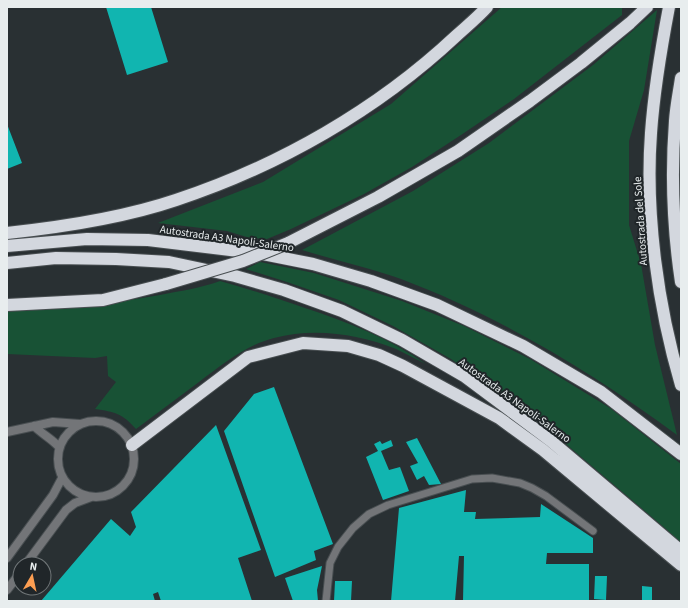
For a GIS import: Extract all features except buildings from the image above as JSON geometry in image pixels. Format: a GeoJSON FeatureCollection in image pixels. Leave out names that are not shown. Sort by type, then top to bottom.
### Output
{"type":"FeatureCollection","features":[{"type":"Feature","properties":{"kind":"highway"},"geometry":{"type":"LineString","coordinates":[[7,233],[119,216],[176,200],[247,173],[296,149],[395,88],[442,49],[487,7]]}},
{"type":"Feature","properties":{"kind":"highway"},"geometry":{"type":"LineString","coordinates":[[7,305],[103,300],[166,284],[243,261],[288,243],[378,197],[458,152],[530,101],[630,23],[647,7]]}},
{"type":"Feature","properties":{"kind":"highway","name":"Autostrada del Sole"},"geometry":{"type":"LineString","coordinates":[[669,7],[656,76],[650,134],[649,194],[656,265],[665,324],[681,384]]}},
{"type":"Feature","properties":{"kind":"highway"},"geometry":{"type":"LineString","coordinates":[[681,78],[675,120],[673,186],[678,262],[681,282]]}},
{"type":"Feature","properties":{"kind":"highway","name":"Autostrada A3 Napoli-Salerno"},"geometry":{"type":"LineString","coordinates":[[7,246],[87,239],[148,240],[263,254],[320,266],[371,281],[437,305],[523,346],[601,392],[681,454]]}},
{"type":"Feature","properties":{"kind":"highway","name":"Autostrada A3 Napoli-Salerno"},"geometry":{"type":"LineString","coordinates":[[7,263],[56,258],[169,262],[249,280],[284,290],[342,311],[402,340],[464,376],[551,441],[663,534],[681,551]]}},
{"type":"Feature","properties":{"kind":"highway"},"geometry":{"type":"LineString","coordinates":[[132,445],[248,357],[303,343],[348,346],[379,355],[403,366],[499,418],[544,450],[681,565]]}},
{"type":"Feature","properties":{"kind":"street"},"geometry":{"type":"LineString","coordinates":[[93,420],[113,424],[124,432],[132,445],[135,459],[133,472],[126,483],[117,492],[104,497],[91,497],[79,494],[62,478],[58,465],[59,447],[62,439],[69,431],[80,424],[93,420]]}},
{"type":"Feature","properties":{"kind":"street"},"geometry":{"type":"LineString","coordinates":[[7,432],[54,422],[80,424]]}},
{"type":"Feature","properties":{"kind":"street"},"geometry":{"type":"LineString","coordinates":[[34,426],[42,434],[52,439],[59,447]]}},
{"type":"Feature","properties":{"kind":"street"},"geometry":{"type":"LineString","coordinates":[[7,558],[53,495],[62,478]]}},
{"type":"Feature","properties":{"kind":"street"},"geometry":{"type":"LineString","coordinates":[[32,556],[66,510],[75,503],[91,497]]}},
{"type":"Feature","properties":{"kind":"lane"},"geometry":{"type":"LineString","coordinates":[[326,601],[330,563],[338,547],[353,528],[369,514],[388,505],[472,479],[492,478],[520,483],[532,488],[546,496],[593,531]]}},
{"type":"Feature","properties":{"kind":"green space"},"geometry":{"type":"Polygon","coordinates":[[[502,7],[622,7],[622,15],[514,99],[412,167],[364,194],[291,229],[267,239],[250,238],[227,231],[158,223],[263,182],[391,104],[502,7]]]}},
{"type":"Feature","properties":{"kind":"green space"},"geometry":{"type":"Polygon","coordinates":[[[657,10],[644,90],[629,141],[629,225],[641,264],[655,345],[677,435],[612,389],[544,347],[474,310],[401,279],[302,250],[413,191],[489,143],[593,65],[657,10]]]}},
{"type":"Feature","properties":{"kind":"green space"},"geometry":{"type":"Polygon","coordinates":[[[260,262],[314,273],[402,301],[464,326],[530,359],[610,408],[681,464],[681,543],[540,422],[451,359],[393,326],[339,300],[246,269],[260,262]]]}},
{"type":"Feature","properties":{"kind":"green space"},"geometry":{"type":"Polygon","coordinates":[[[220,281],[321,313],[352,325],[397,346],[426,364],[396,349],[367,339],[352,336],[305,333],[274,338],[254,345],[235,356],[136,429],[118,414],[95,409],[116,382],[108,376],[107,356],[95,358],[7,354],[7,311],[84,306],[122,301],[205,286],[220,281]]]}}]}
